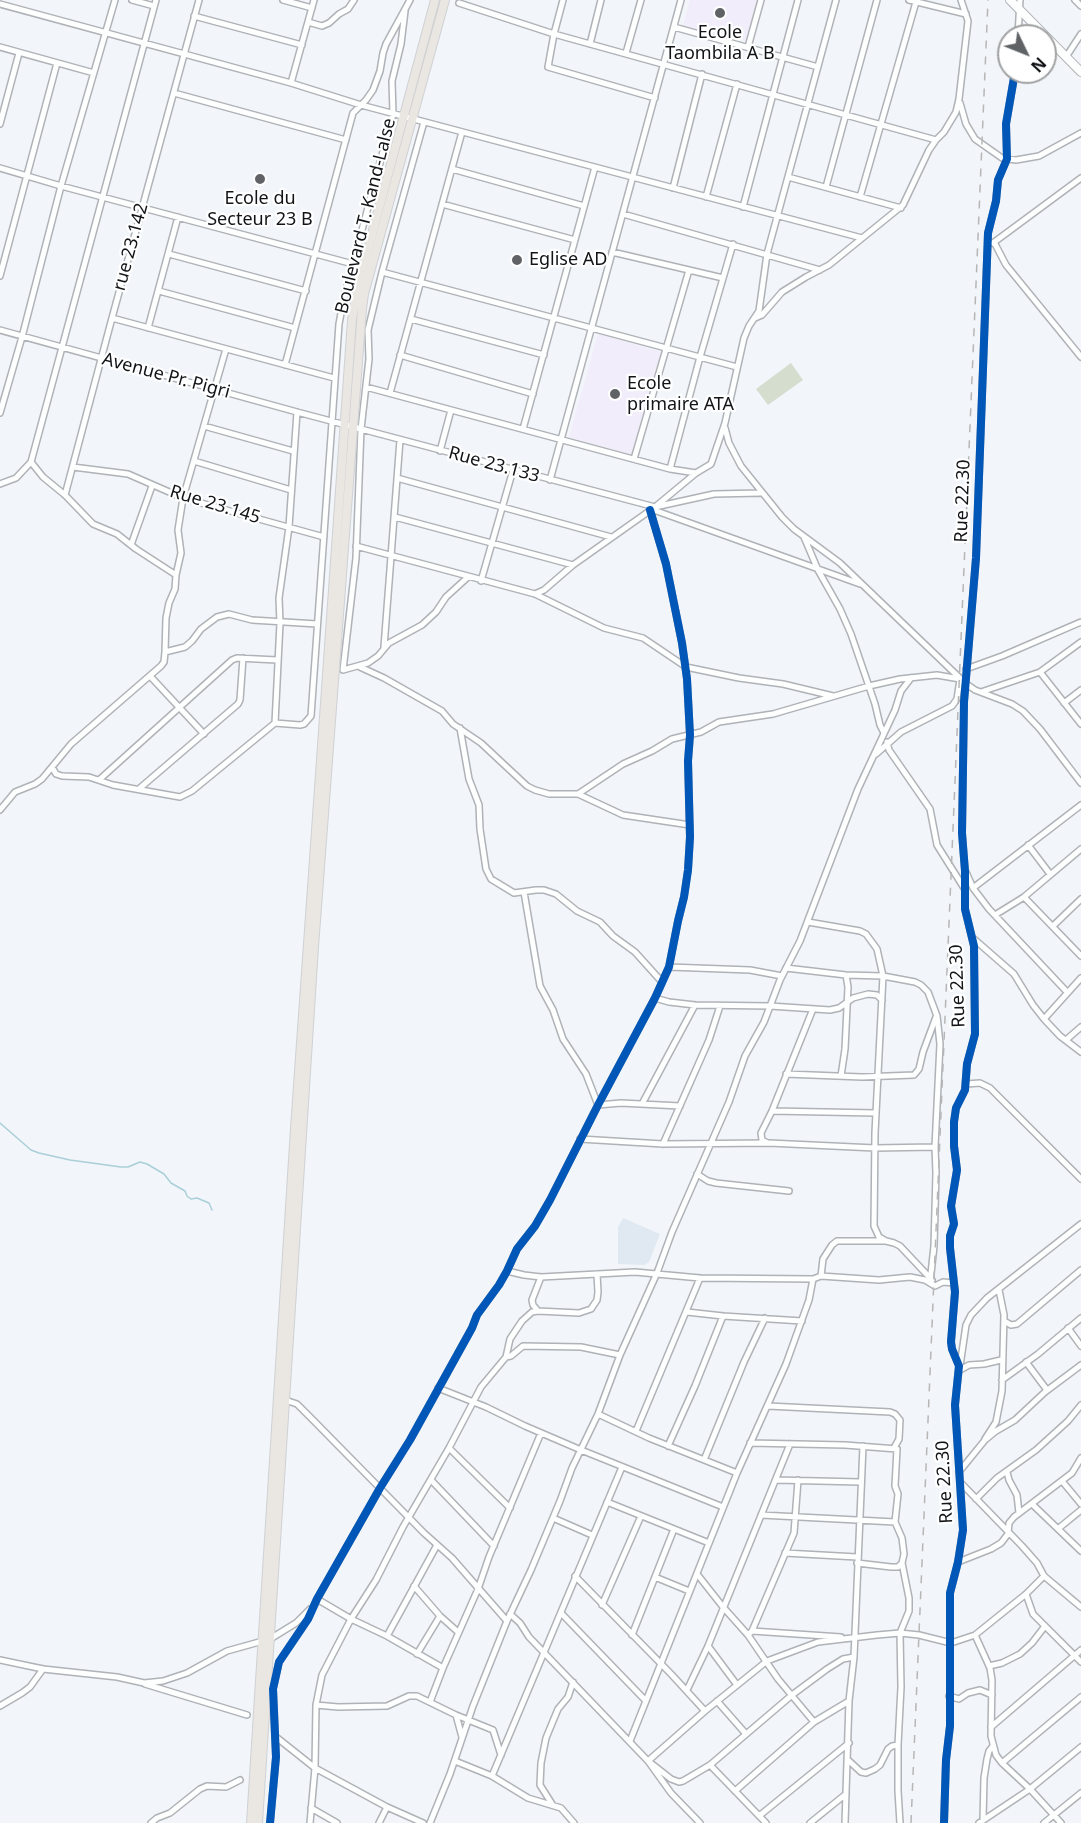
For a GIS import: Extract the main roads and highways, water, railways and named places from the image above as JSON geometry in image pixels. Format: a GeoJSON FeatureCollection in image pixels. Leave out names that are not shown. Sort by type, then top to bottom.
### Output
{"type":"FeatureCollection","features":[{"type":"Feature","properties":{"kind":"main road"},"geometry":{"type":"LineString","coordinates":[[408,118],[435,0]]}},
{"type":"Feature","properties":{"kind":"main road"},"geometry":{"type":"LineString","coordinates":[[251,1823],[285,1400],[314,947],[353,427],[352,320],[357,290],[445,0]]}},
{"type":"Feature","properties":{"kind":"main road"},"geometry":{"type":"LineString","coordinates":[[258,1823],[297,1104],[335,675]]}},
{"type":"Feature","properties":{"kind":"waterway"},"geometry":{"type":"LineString","coordinates":[[0,1123],[31,1150],[39,1153],[121,1167],[140,1162],[147,1164],[164,1174],[171,1183],[185,1191],[191,1199],[197,1198],[209,1203],[212,1210]]}},
{"type":"Feature","properties":{"kind":"railway"},"geometry":{"type":"LineString","coordinates":[[911,1823],[988,0]]}},
{"type":"Feature","properties":{"kind":"place","name":"Ecole Taombila A B"},"geometry":{"type":"Point","coordinates":[720,13]}},
{"type":"Feature","properties":{"kind":"place","name":"Ecole du Secteur 23 B"},"geometry":{"type":"Point","coordinates":[260,179]}},
{"type":"Feature","properties":{"kind":"place","name":"Eglise AD"},"geometry":{"type":"Point","coordinates":[517,260]}},
{"type":"Feature","properties":{"kind":"place","name":"Ecole primaire ATA"},"geometry":{"type":"Point","coordinates":[615,394]}}]}
